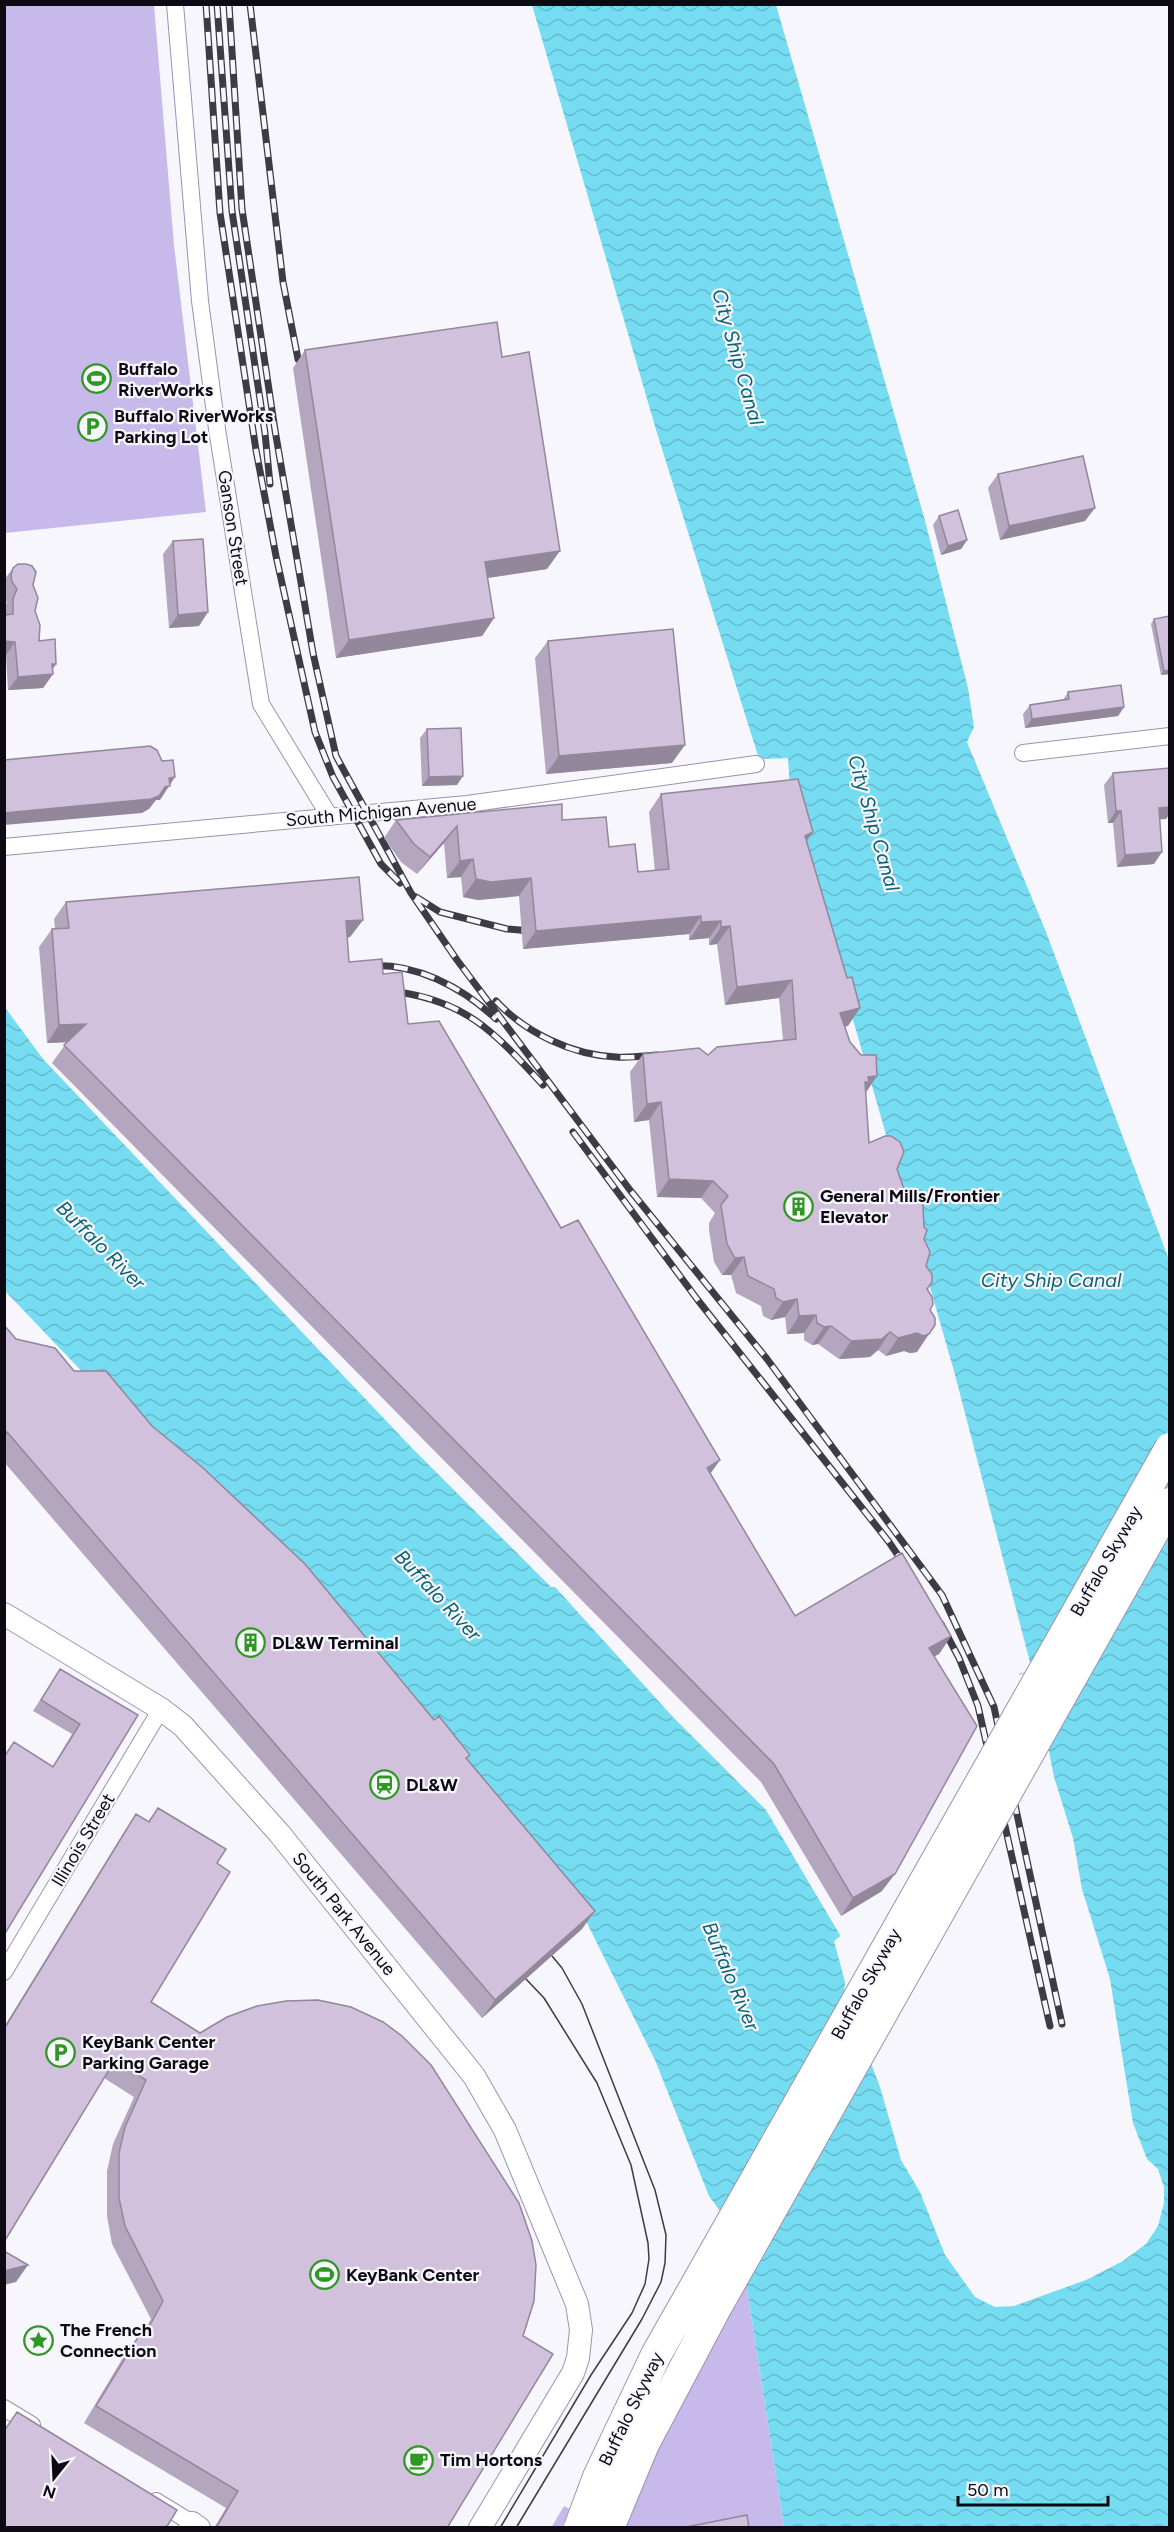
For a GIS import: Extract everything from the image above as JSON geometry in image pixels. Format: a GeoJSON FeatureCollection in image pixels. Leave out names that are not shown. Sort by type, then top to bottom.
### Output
{"type":"FeatureCollection","features":[{"type":"Feature","properties":{"kind":"highway","name":"Buffalo Skyway"},"geometry":{"type":"LineString","coordinates":[[579,2528],[598,2477],[656,2355],[1170,1448]]}},
{"type":"Feature","properties":{"kind":"highway","name":"Buffalo Skyway"},"geometry":{"type":"LineString","coordinates":[[609,2528],[644,2444],[693,2350],[1170,1503]]}},
{"type":"Feature","properties":{"kind":"street","name":"Ganson Street"},"geometry":{"type":"LineString","coordinates":[[175,4],[200,301],[217,429],[261,704],[330,817]]}},
{"type":"Feature","properties":{"kind":"street"},"geometry":{"type":"LineString","coordinates":[[1023,753],[1170,736]]}},
{"type":"Feature","properties":{"kind":"street","name":"South Michigan Avenue"},"geometry":{"type":"LineString","coordinates":[[4,847],[467,804],[756,764]]}},
{"type":"Feature","properties":{"kind":"street","name":"South Park Avenue"},"geometry":{"type":"LineString","coordinates":[[4,1614],[161,1709],[183,1726],[279,1833],[474,2076],[505,2130],[577,2304],[581,2330],[578,2358],[573,2373],[480,2528]]}},
{"type":"Feature","properties":{"kind":"street","name":"Illinois Street"},"geometry":{"type":"LineString","coordinates":[[4,1972],[161,1709]]}},
{"type":"Feature","properties":{"kind":"street"},"geometry":{"type":"LineString","coordinates":[[4,2408],[44,2433]]}},
{"type":"Feature","properties":{"kind":"street"},"geometry":{"type":"LineString","coordinates":[[144,2494],[194,2526]]}},
{"type":"Feature","properties":{"kind":"shaded area","name":"Buffalo RiverWorks"},"geometry":{"type":"Polygon","coordinates":[[[4,5],[154,5],[174,245],[206,512],[5,533],[4,5]]]}},
{"type":"Feature","properties":{"kind":"shaded area"},"geometry":{"type":"Polygon","coordinates":[[[746,2282],[784,2527],[609,2528],[746,2282]]]}},
{"type":"Feature","properties":{"kind":"shaded area"},"geometry":{"type":"Polygon","coordinates":[[[564,2506],[602,2527],[551,2528],[564,2506]]]}},
{"type":"Feature","properties":{"kind":"water"},"geometry":{"type":"Polygon","coordinates":[[[532,5],[776,5],[924,517],[968,688],[974,727],[967,742],[1046,932],[1169,1260],[1169,2527],[784,2527],[746,2282],[745,2245],[709,2196],[655,2060],[586,1921],[114,1405],[5,1291],[4,1006],[43,1059],[411,1447],[551,1587],[555,1587],[672,1716],[766,1810],[840,1935],[956,2244],[978,2277],[1008,2292],[1119,2244],[1139,2216],[1068,1859],[1019,1674],[1032,1670],[954,1371],[791,804],[788,758],[759,759],[657,433],[532,5]]]}},
{"type":"Feature","properties":{"kind":"pier"},"geometry":{"type":"Polygon","coordinates":[[[1033,1670],[1054,1777],[1073,1838],[1082,1889],[1110,1979],[1133,2123],[1147,2159],[1158,2169],[1164,2187],[1164,2203],[1158,2226],[1146,2244],[1123,2261],[1086,2280],[1014,2306],[995,2307],[975,2297],[945,2255],[920,2192],[901,2160],[880,2087],[844,1993],[845,1982],[834,1941],[843,1934],[959,2243],[980,2275],[1008,2289],[1117,2242],[1135,2215],[1065,1860],[1017,1676],[1033,1670]]]}},
{"type":"Feature","properties":{"kind":"building"},"geometry":{"type":"Polygon","coordinates":[[[497,322],[502,357],[529,352],[560,551],[485,562],[494,618],[349,640],[305,350],[497,322]]]}},
{"type":"Feature","properties":{"kind":"building"},"geometry":{"type":"Polygon","coordinates":[[[1083,456],[1095,508],[1009,526],[998,474],[1083,456]]]}},
{"type":"Feature","properties":{"kind":"building"},"geometry":{"type":"Polygon","coordinates":[[[958,510],[967,540],[948,546],[939,516],[958,510]]]}},
{"type":"Feature","properties":{"kind":"building"},"geometry":{"type":"Polygon","coordinates":[[[203,539],[208,612],[178,615],[173,541],[203,539]]]}},
{"type":"Feature","properties":{"kind":"building"},"geometry":{"type":"Polygon","coordinates":[[[18,564],[32,566],[36,572],[33,585],[38,598],[35,611],[40,625],[39,641],[55,639],[56,664],[52,664],[53,674],[18,677],[15,642],[4,641],[4,615],[13,614],[13,599],[17,589],[12,582],[11,575],[13,568],[18,564]]]}},
{"type":"Feature","properties":{"kind":"building"},"geometry":{"type":"Polygon","coordinates":[[[1170,616],[1170,670],[1164,671],[1154,619],[1170,616]]]}},
{"type":"Feature","properties":{"kind":"building"},"geometry":{"type":"Polygon","coordinates":[[[673,629],[685,745],[559,756],[548,641],[673,629]]]}},
{"type":"Feature","properties":{"kind":"building"},"geometry":{"type":"Polygon","coordinates":[[[1121,685],[1124,707],[1032,719],[1030,705],[1069,699],[1068,692],[1121,685]]]}},
{"type":"Feature","properties":{"kind":"building"},"geometry":{"type":"Polygon","coordinates":[[[461,728],[463,776],[429,777],[427,729],[461,728]]]}},
{"type":"Feature","properties":{"kind":"building"},"geometry":{"type":"Polygon","coordinates":[[[150,746],[157,750],[162,761],[173,760],[175,777],[169,778],[170,786],[165,787],[159,796],[151,799],[4,813],[4,760],[150,746]]]}},
{"type":"Feature","properties":{"kind":"building"},"geometry":{"type":"Polygon","coordinates":[[[1170,768],[1170,807],[1159,808],[1162,852],[1125,855],[1121,811],[1116,811],[1113,773],[1170,768]]]}},
{"type":"Feature","properties":{"kind":"building"},"geometry":{"type":"Polygon","coordinates":[[[798,779],[813,832],[805,836],[847,978],[852,977],[860,1008],[840,1013],[850,1042],[861,1055],[876,1055],[877,1076],[868,1077],[869,1082],[865,1082],[869,1143],[885,1136],[891,1136],[900,1142],[904,1152],[897,1169],[905,1192],[920,1199],[923,1206],[924,1227],[927,1230],[924,1239],[930,1252],[926,1266],[932,1274],[932,1282],[927,1289],[932,1297],[933,1304],[930,1310],[935,1318],[935,1325],[929,1334],[923,1336],[917,1333],[898,1338],[890,1332],[882,1339],[851,1341],[831,1326],[824,1327],[817,1323],[816,1315],[799,1316],[797,1299],[783,1302],[776,1298],[774,1289],[748,1276],[744,1257],[735,1258],[727,1244],[721,1205],[728,1196],[713,1181],[669,1179],[661,1102],[647,1104],[643,1054],[699,1048],[708,1055],[717,1047],[796,1039],[792,980],[737,987],[730,926],[721,927],[721,921],[701,922],[701,916],[536,931],[531,878],[491,882],[476,879],[473,859],[460,861],[457,826],[430,857],[414,844],[396,820],[562,804],[562,820],[606,817],[609,847],[635,844],[638,872],[669,869],[661,794],[798,779]]]}},
{"type":"Feature","properties":{"kind":"building"},"geometry":{"type":"Polygon","coordinates":[[[359,877],[363,920],[346,921],[349,962],[382,959],[383,974],[402,972],[408,1024],[439,1021],[561,1228],[578,1220],[720,1460],[707,1468],[795,1616],[902,1553],[951,1636],[929,1648],[977,1726],[895,1874],[853,1898],[774,1764],[64,1045],[86,1024],[59,1025],[52,929],[69,928],[66,902],[359,877]]]}},
{"type":"Feature","properties":{"kind":"building","name":"DL&W Terminal"},"geometry":{"type":"Polygon","coordinates":[[[4,1325],[16,1339],[55,1348],[74,1371],[106,1371],[152,1426],[202,1467],[305,1564],[434,1720],[439,1716],[470,1755],[466,1758],[595,1911],[495,2000],[7,1432],[4,1436],[4,1325]]]}},
{"type":"Feature","properties":{"kind":"building"},"geometry":{"type":"Polygon","coordinates":[[[60,1669],[138,1715],[4,1935],[4,1757],[14,1742],[53,1767],[80,1724],[41,1700],[60,1669]]]}},
{"type":"Feature","properties":{"kind":"building","name":"KeyBank Center"},"geometry":{"type":"Polygon","coordinates":[[[158,1808],[226,1849],[217,1863],[230,1872],[151,2002],[200,2033],[227,2017],[257,2006],[286,2001],[318,2000],[351,2007],[383,2022],[402,2036],[431,2065],[519,2203],[532,2241],[536,2265],[534,2301],[523,2336],[553,2354],[447,2528],[216,2528],[238,2491],[96,2406],[140,2334],[144,2336],[163,2301],[125,2226],[119,2198],[119,2153],[125,2127],[146,2080],[115,2060],[4,2242],[4,2029],[136,1814],[149,1822],[158,1808]]]}},
{"type":"Feature","properties":{"kind":"building"},"geometry":{"type":"Polygon","coordinates":[[[4,2251],[28,2265],[4,2271],[4,2251]]]}},
{"type":"Feature","properties":{"kind":"building"},"geometry":{"type":"Polygon","coordinates":[[[17,2412],[177,2510],[166,2528],[4,2528],[4,2431],[17,2412]]]}},
{"type":"Feature","properties":{"kind":"building"},"geometry":{"type":"Polygon","coordinates":[[[747,2515],[749,2528],[681,2528],[747,2515]]]}},
{"type":"Feature","properties":{"kind":"tram line"},"geometry":{"type":"LineString","coordinates":[[516,2528],[642,2319],[661,2282],[665,2263],[666,2235],[655,2190],[582,2004],[562,1968],[552,1956]]}},
{"type":"Feature","properties":{"kind":"tram line"},"geometry":{"type":"LineString","coordinates":[[500,2528],[591,2375],[632,2313],[645,2284],[649,2259],[648,2243],[631,2165],[597,2083],[544,1998],[526,1979]]}},
{"type":"Feature","properties":{"kind":"railway"},"geometry":{"type":"LineString","coordinates":[[206,4],[220,213],[256,450],[276,556],[315,732],[333,777],[381,864],[400,883]]}},
{"type":"Feature","properties":{"kind":"railway"},"geometry":{"type":"LineString","coordinates":[[217,4],[232,211],[265,433],[270,484]]}},
{"type":"Feature","properties":{"kind":"railway"},"geometry":{"type":"LineString","coordinates":[[229,4],[242,209],[275,430],[313,653],[336,756],[411,893],[457,960],[630,1190],[767,1359],[942,1595],[994,1707],[1062,2024]]}},
{"type":"Feature","properties":{"kind":"railway"},"geometry":{"type":"LineString","coordinates":[[250,4],[283,282],[298,359]]}},
{"type":"Feature","properties":{"kind":"railway"},"geometry":{"type":"LineString","coordinates":[[416,897],[440,912],[507,929],[531,931]]}},
{"type":"Feature","properties":{"kind":"railway"},"geometry":{"type":"LineString","coordinates":[[366,966],[402,968],[437,979],[483,1007],[496,1019]]}},
{"type":"Feature","properties":{"kind":"railway"},"geometry":{"type":"LineString","coordinates":[[391,991],[440,1002],[477,1021],[509,1049],[543,1085]]}},
{"type":"Feature","properties":{"kind":"railway"},"geometry":{"type":"LineString","coordinates":[[496,1001],[521,1023],[567,1047],[616,1057],[657,1055]]}},
{"type":"Feature","properties":{"kind":"railway"},"geometry":{"type":"LineString","coordinates":[[573,1132],[697,1299],[889,1542],[908,1570]]}},
{"type":"Feature","properties":{"kind":"railway"},"geometry":{"type":"LineString","coordinates":[[941,1624],[959,1658],[978,1706],[1050,2026]]}},
{"type":"Feature","properties":{"kind":"place","name":"Buffalo RiverWorks"},"geometry":{"type":"Point","coordinates":[97,379]}},
{"type":"Feature","properties":{"kind":"place","name":"Buffalo RiverWorks Parking Lot"},"geometry":{"type":"Point","coordinates":[93,426]}},
{"type":"Feature","properties":{"kind":"place","name":"General Mills/Frontier Elevator"},"geometry":{"type":"Point","coordinates":[799,1206]}},
{"type":"Feature","properties":{"kind":"place","name":"DL&W Terminal"},"geometry":{"type":"Point","coordinates":[251,1643]}},
{"type":"Feature","properties":{"kind":"place","name":"DL&W"},"geometry":{"type":"Point","coordinates":[385,1785]}},
{"type":"Feature","properties":{"kind":"place","name":"KeyBank Center Parking Garage"},"geometry":{"type":"Point","coordinates":[61,2052]}},
{"type":"Feature","properties":{"kind":"place","name":"KeyBank Center"},"geometry":{"type":"Point","coordinates":[325,2275]}},
{"type":"Feature","properties":{"kind":"place","name":"The French Connection"},"geometry":{"type":"Point","coordinates":[39,2340]}},
{"type":"Feature","properties":{"kind":"place","name":"Tim Hortons"},"geometry":{"type":"Point","coordinates":[419,2460]}},
{"type":"Feature","properties":{"kind":"water label","name":"City Ship Canal"},"geometry":{"type":"Point","coordinates":[738,357]}},
{"type":"Feature","properties":{"kind":"water label","name":"City Ship Canal"},"geometry":{"type":"Point","coordinates":[874,823]}},
{"type":"Feature","properties":{"kind":"water label","name":"Buffalo River"},"geometry":{"type":"Point","coordinates":[101,1245]}},
{"type":"Feature","properties":{"kind":"water label","name":"City Ship Canal"},"geometry":{"type":"Point","coordinates":[1051,1280]}},
{"type":"Feature","properties":{"kind":"water label","name":"Buffalo River"},"geometry":{"type":"Point","coordinates":[438,1595]}},
{"type":"Feature","properties":{"kind":"water label","name":"Buffalo River"},"geometry":{"type":"Point","coordinates":[731,1976]}}]}
